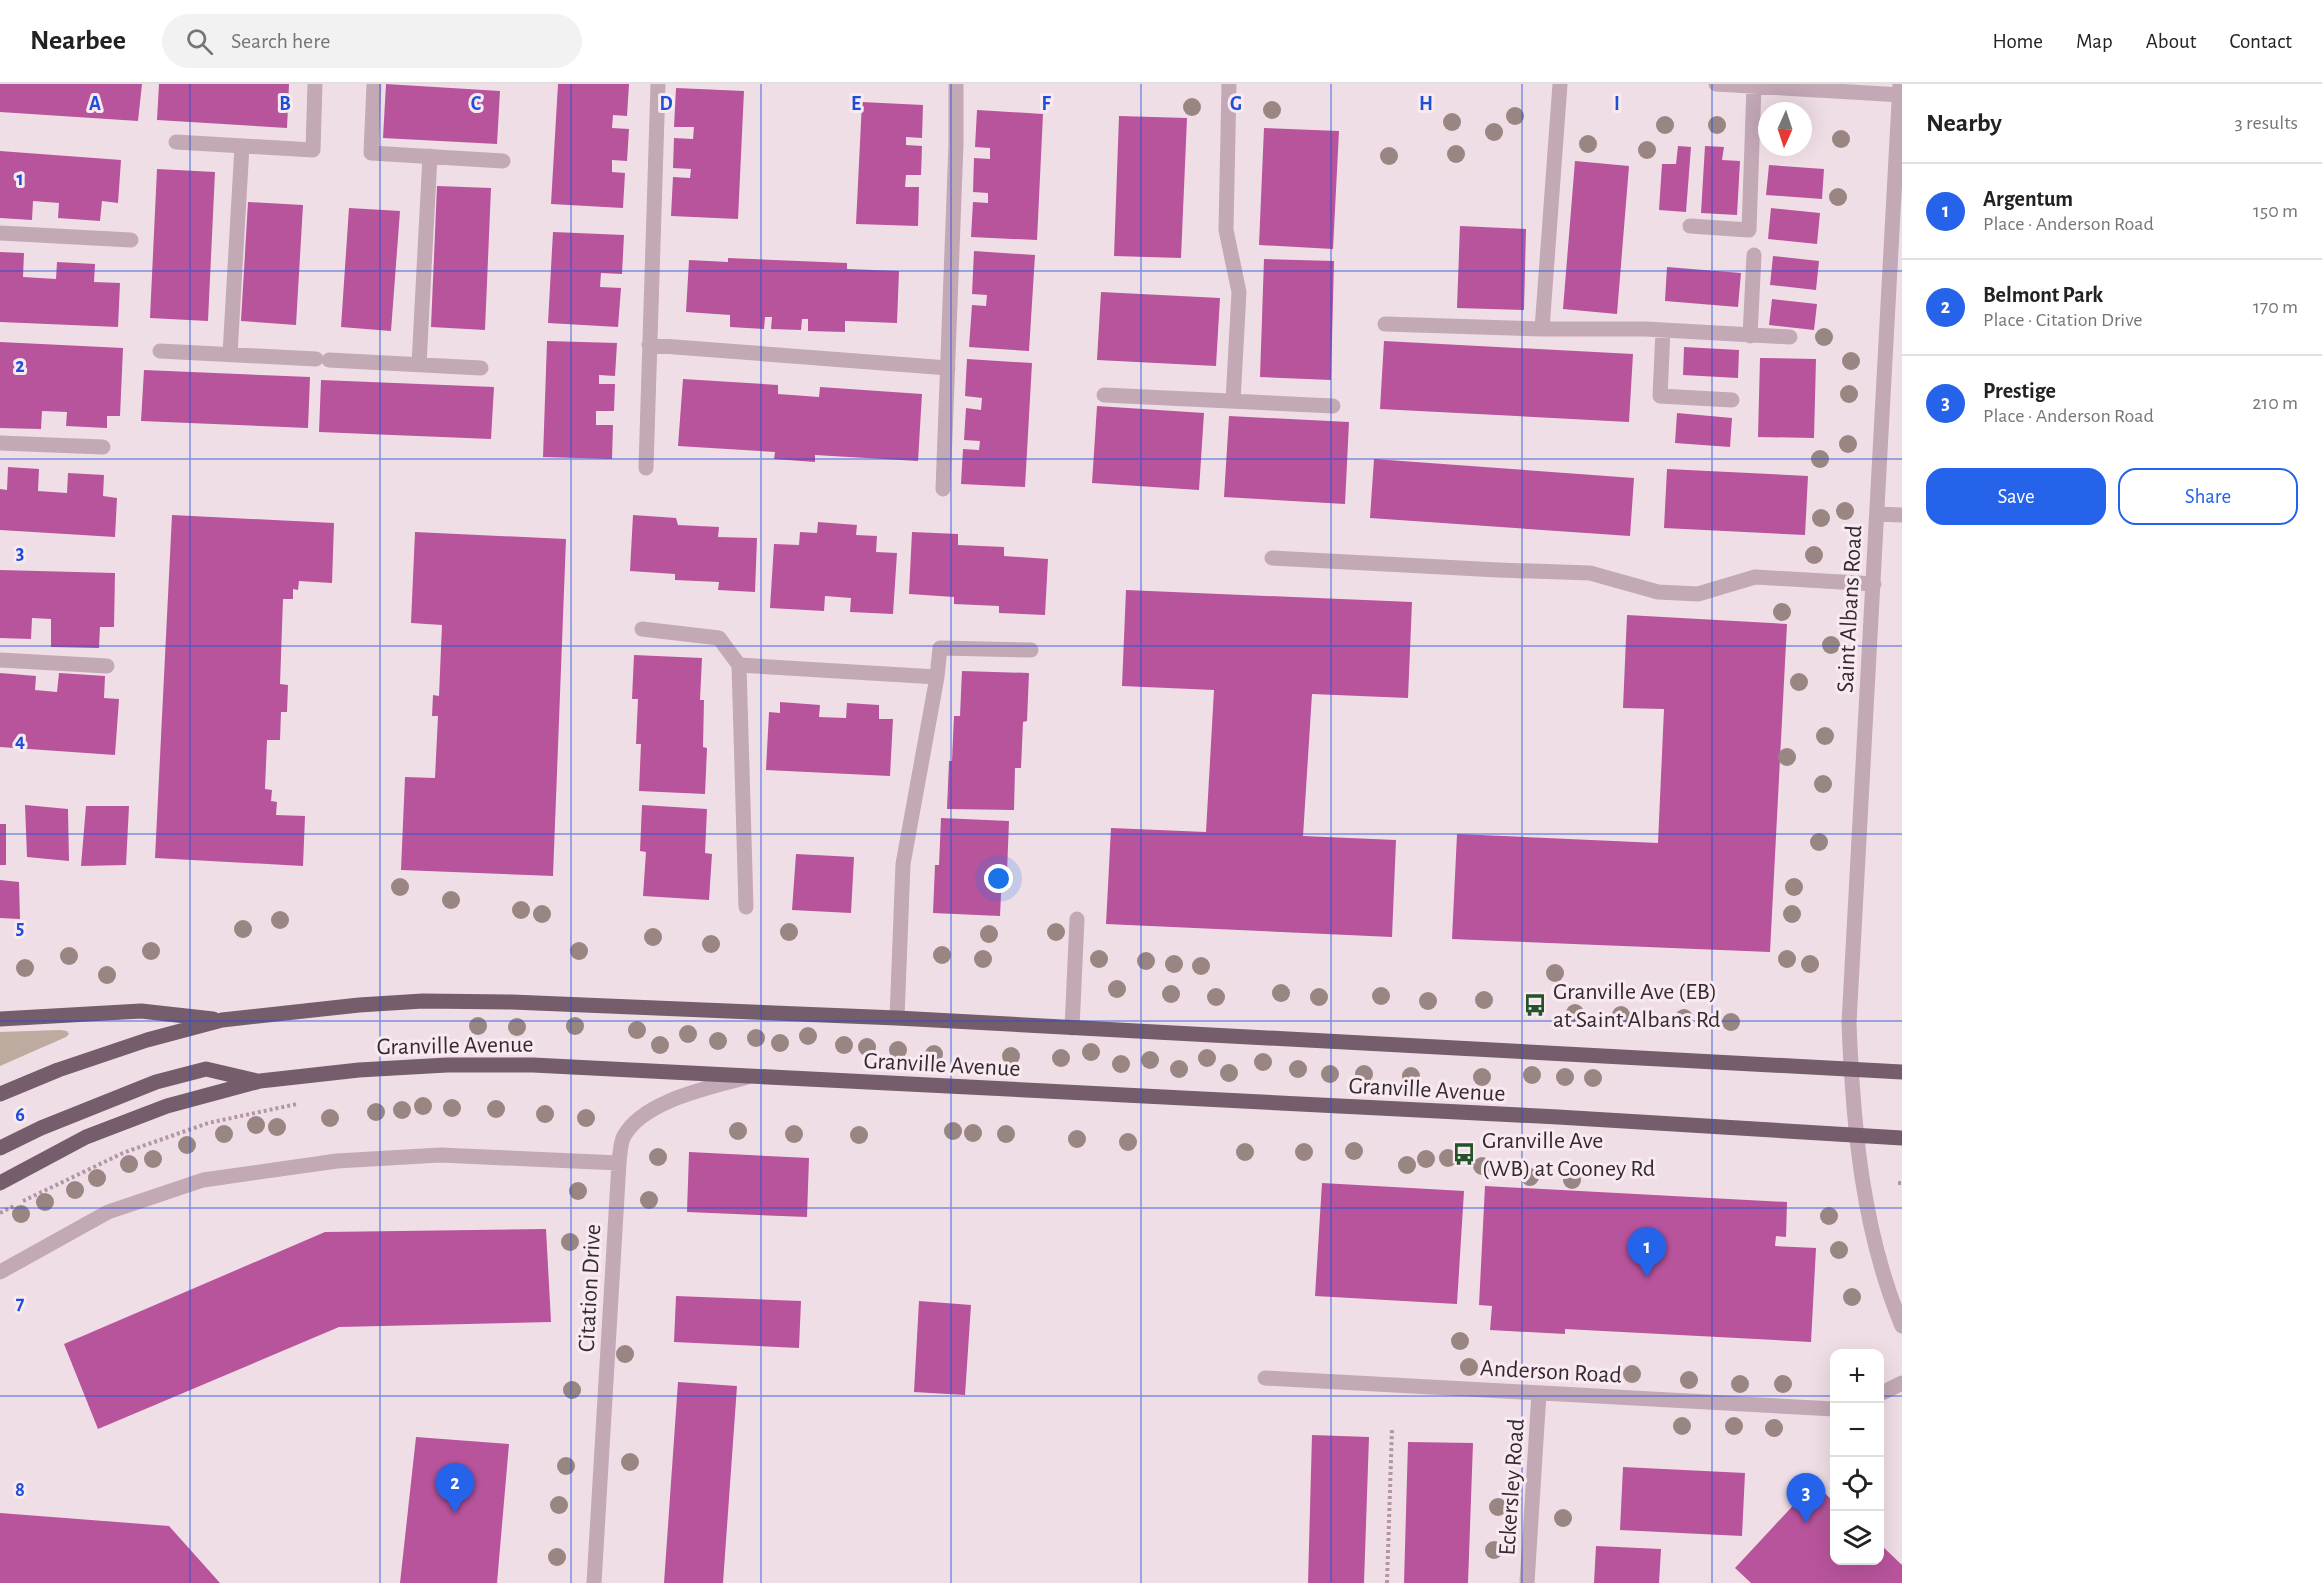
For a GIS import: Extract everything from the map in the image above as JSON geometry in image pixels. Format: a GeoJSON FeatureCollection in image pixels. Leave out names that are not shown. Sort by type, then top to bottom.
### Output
{"type":"FeatureCollection","features":[{"type":"Feature","properties":{"kind":"main road","name":"Granville Avenue"},"geometry":{"type":"LineString","coordinates":[[0,1094],[58,1070],[147,1040],[222,1020],[338,1007],[423,1001],[512,1002],[897,1018],[1902,1072]]}},
{"type":"Feature","properties":{"kind":"main road"},"geometry":{"type":"LineString","coordinates":[[2,1018],[141,1011],[222,1020]]}},
{"type":"Feature","properties":{"kind":"main road","name":"Granville Avenue"},"geometry":{"type":"LineString","coordinates":[[0,1183],[86,1137],[167,1106],[260,1081],[359,1070],[447,1065],[533,1065],[1569,1118],[1902,1138]]}},
{"type":"Feature","properties":{"kind":"main road"},"geometry":{"type":"LineString","coordinates":[[0,1148],[41,1128],[156,1082],[207,1069],[260,1081]]}},
{"type":"Feature","properties":{"kind":"street"},"geometry":{"type":"LineString","coordinates":[[176,142],[314,150],[315,84]]}},
{"type":"Feature","properties":{"kind":"street"},"geometry":{"type":"LineString","coordinates":[[374,84],[371,153],[503,161]]}},
{"type":"Feature","properties":{"kind":"street"},"geometry":{"type":"LineString","coordinates":[[645,468],[658,84]]}},
{"type":"Feature","properties":{"kind":"street"},"geometry":{"type":"LineString","coordinates":[[943,489],[956,84]]}},
{"type":"Feature","properties":{"kind":"street"},"geometry":{"type":"LineString","coordinates":[[1229,84],[1226,230],[1239,292],[1233,401]]}},
{"type":"Feature","properties":{"kind":"street"},"geometry":{"type":"LineString","coordinates":[[1542,329],[1560,84]]}},
{"type":"Feature","properties":{"kind":"street"},"geometry":{"type":"LineString","coordinates":[[1716,84],[1900,91]]}},
{"type":"Feature","properties":{"kind":"street"},"geometry":{"type":"LineString","coordinates":[[1690,226],[1749,230],[1754,86]]}},
{"type":"Feature","properties":{"kind":"street","name":"Saint Albans Road"},"geometry":{"type":"LineString","coordinates":[[1900,91],[1849,1023],[1851,1069],[1864,1198],[1888,1286],[1902,1326]]}},
{"type":"Feature","properties":{"kind":"street"},"geometry":{"type":"LineString","coordinates":[[230,354],[242,146]]}},
{"type":"Feature","properties":{"kind":"street"},"geometry":{"type":"LineString","coordinates":[[418,364],[430,156]]}},
{"type":"Feature","properties":{"kind":"street"},"geometry":{"type":"LineString","coordinates":[[0,233],[131,240]]}},
{"type":"Feature","properties":{"kind":"street"},"geometry":{"type":"LineString","coordinates":[[1750,336],[1754,255]]}},
{"type":"Feature","properties":{"kind":"street"},"geometry":{"type":"LineString","coordinates":[[1385,324],[1663,330],[1790,337]]}},
{"type":"Feature","properties":{"kind":"street"},"geometry":{"type":"LineString","coordinates":[[1663,330],[1660,396],[1732,399]]}},
{"type":"Feature","properties":{"kind":"street"},"geometry":{"type":"LineString","coordinates":[[649,345],[948,368]]}},
{"type":"Feature","properties":{"kind":"street"},"geometry":{"type":"LineString","coordinates":[[160,351],[482,368]]}},
{"type":"Feature","properties":{"kind":"street"},"geometry":{"type":"LineString","coordinates":[[1104,395],[1333,406]]}},
{"type":"Feature","properties":{"kind":"street"},"geometry":{"type":"LineString","coordinates":[[0,443],[103,447]]}},
{"type":"Feature","properties":{"kind":"street"},"geometry":{"type":"LineString","coordinates":[[1877,514],[1902,515]]}},
{"type":"Feature","properties":{"kind":"street"},"geometry":{"type":"LineString","coordinates":[[1272,558],[1590,573],[1658,592],[1698,594],[1755,577],[1874,584]]}},
{"type":"Feature","properties":{"kind":"street"},"geometry":{"type":"LineString","coordinates":[[642,629],[719,638],[739,664],[746,907]]}},
{"type":"Feature","properties":{"kind":"street"},"geometry":{"type":"LineString","coordinates":[[897,1018],[903,864],[940,648],[1031,650]]}},
{"type":"Feature","properties":{"kind":"street"},"geometry":{"type":"LineString","coordinates":[[0,660],[107,666]]}},
{"type":"Feature","properties":{"kind":"street"},"geometry":{"type":"LineString","coordinates":[[739,664],[937,676]]}},
{"type":"Feature","properties":{"kind":"street"},"geometry":{"type":"LineString","coordinates":[[1072,1028],[1077,919]]}},
{"type":"Feature","properties":{"kind":"street","name":"Citation Drive"},"geometry":{"type":"LineString","coordinates":[[594,1583],[619,1164],[624,1137],[644,1114],[653,1108],[747,1077]]}},
{"type":"Feature","properties":{"kind":"street"},"geometry":{"type":"LineString","coordinates":[[0,1272],[108,1212],[203,1180],[337,1161],[440,1155],[619,1164]]}},
{"type":"Feature","properties":{"kind":"street","name":"Anderson Road"},"geometry":{"type":"LineString","coordinates":[[1265,1378],[1830,1409]]}},
{"type":"Feature","properties":{"kind":"street"},"geometry":{"type":"LineString","coordinates":[[1884,1392],[1902,1383]]}},
{"type":"Feature","properties":{"kind":"street","name":"Eckersley Road"},"geometry":{"type":"LineString","coordinates":[[1527,1583],[1539,1393]]}},
{"type":"Feature","properties":{"kind":"path"},"geometry":{"type":"LineString","coordinates":[[0,1214],[123,1153],[208,1123],[303,1103]]}},
{"type":"Feature","properties":{"kind":"path"},"geometry":{"type":"LineString","coordinates":[[1387,1583],[1392,1429]]}},
{"type":"Feature","properties":{"kind":"shaded area"},"geometry":{"type":"Polygon","coordinates":[[[67,1031],[69,1034],[0,1066],[0,1032],[67,1031]]]}},
{"type":"Feature","properties":{"kind":"building"},"geometry":{"type":"Polygon","coordinates":[[[0,84],[142,84],[138,121],[0,112],[0,84]]]}},
{"type":"Feature","properties":{"kind":"building"},"geometry":{"type":"Polygon","coordinates":[[[159,84],[289,84],[287,128],[157,120],[159,84]]]}},
{"type":"Feature","properties":{"kind":"building"},"geometry":{"type":"Polygon","coordinates":[[[386,84],[500,91],[497,144],[383,138],[386,84]]]}},
{"type":"Feature","properties":{"kind":"building"},"geometry":{"type":"Polygon","coordinates":[[[558,84],[629,84],[627,116],[613,115],[612,128],[629,129],[627,161],[612,160],[612,172],[625,173],[623,208],[551,204],[558,84]]]}},
{"type":"Feature","properties":{"kind":"building"},"geometry":{"type":"Polygon","coordinates":[[[676,88],[744,91],[738,219],[671,216],[673,177],[690,178],[691,169],[673,168],[674,138],[693,139],[694,127],[674,127],[676,88]]]}},
{"type":"Feature","properties":{"kind":"building"},"geometry":{"type":"Polygon","coordinates":[[[862,102],[923,105],[922,138],[906,137],[906,145],[922,146],[921,175],[906,175],[905,187],[919,187],[918,226],[856,224],[862,102]]]}},
{"type":"Feature","properties":{"kind":"building"},"geometry":{"type":"Polygon","coordinates":[[[977,110],[1043,114],[1037,240],[971,237],[973,202],[988,203],[988,193],[973,192],[974,158],[990,159],[990,148],[975,147],[977,110]]]}},
{"type":"Feature","properties":{"kind":"building"},"geometry":{"type":"Polygon","coordinates":[[[1119,116],[1187,118],[1181,258],[1114,256],[1119,116]]]}},
{"type":"Feature","properties":{"kind":"building"},"geometry":{"type":"Polygon","coordinates":[[[1264,128],[1339,131],[1333,249],[1259,245],[1264,128]]]}},
{"type":"Feature","properties":{"kind":"building"},"geometry":{"type":"Polygon","coordinates":[[[1678,146],[1691,147],[1686,212],[1659,210],[1662,164],[1676,164],[1678,146]]]}},
{"type":"Feature","properties":{"kind":"building"},"geometry":{"type":"Polygon","coordinates":[[[1705,146],[1724,147],[1722,160],[1740,161],[1737,215],[1701,213],[1705,146]]]}},
{"type":"Feature","properties":{"kind":"building"},"geometry":{"type":"Polygon","coordinates":[[[0,151],[121,160],[118,203],[102,201],[100,221],[58,218],[59,203],[33,201],[32,220],[0,218],[0,151]]]}},
{"type":"Feature","properties":{"kind":"building"},"geometry":{"type":"Polygon","coordinates":[[[1575,161],[1629,166],[1617,314],[1563,309],[1575,161]]]}},
{"type":"Feature","properties":{"kind":"building"},"geometry":{"type":"Polygon","coordinates":[[[1769,165],[1824,169],[1822,199],[1766,195],[1769,165]]]}},
{"type":"Feature","properties":{"kind":"building"},"geometry":{"type":"Polygon","coordinates":[[[157,169],[215,172],[208,321],[150,318],[157,169]]]}},
{"type":"Feature","properties":{"kind":"building"},"geometry":{"type":"Polygon","coordinates":[[[437,186],[491,188],[485,330],[431,327],[437,186]]]}},
{"type":"Feature","properties":{"kind":"building"},"geometry":{"type":"Polygon","coordinates":[[[248,202],[303,205],[296,325],[241,321],[248,202]]]}},
{"type":"Feature","properties":{"kind":"building"},"geometry":{"type":"Polygon","coordinates":[[[349,208],[400,211],[391,331],[341,327],[349,208]]]}},
{"type":"Feature","properties":{"kind":"building"},"geometry":{"type":"Polygon","coordinates":[[[1771,208],[1820,213],[1817,244],[1768,239],[1771,208]]]}},
{"type":"Feature","properties":{"kind":"building"},"geometry":{"type":"Polygon","coordinates":[[[1460,226],[1526,229],[1524,310],[1457,308],[1460,226]]]}},
{"type":"Feature","properties":{"kind":"building"},"geometry":{"type":"Polygon","coordinates":[[[553,232],[624,235],[622,274],[601,273],[600,287],[621,288],[618,327],[548,323],[553,232]]]}},
{"type":"Feature","properties":{"kind":"building"},"geometry":{"type":"Polygon","coordinates":[[[974,251],[1035,255],[1029,351],[969,347],[972,305],[986,306],[987,295],[972,294],[974,251]]]}},
{"type":"Feature","properties":{"kind":"building"},"geometry":{"type":"Polygon","coordinates":[[[0,252],[24,253],[23,277],[56,279],[57,262],[95,264],[94,282],[120,283],[118,327],[0,322],[0,252]]]}},
{"type":"Feature","properties":{"kind":"building"},"geometry":{"type":"Polygon","coordinates":[[[1773,256],[1819,261],[1816,290],[1770,285],[1773,256]]]}},
{"type":"Feature","properties":{"kind":"building"},"geometry":{"type":"Polygon","coordinates":[[[728,258],[847,263],[847,269],[899,271],[897,323],[845,321],[845,332],[808,331],[808,319],[802,319],[801,330],[771,329],[772,317],[765,317],[764,329],[730,327],[730,315],[686,312],[689,260],[728,262],[728,258]]]}},
{"type":"Feature","properties":{"kind":"building"},"geometry":{"type":"Polygon","coordinates":[[[1264,259],[1334,261],[1331,380],[1260,377],[1264,259]]]}},
{"type":"Feature","properties":{"kind":"building"},"geometry":{"type":"Polygon","coordinates":[[[1667,267],[1741,273],[1738,307],[1665,301],[1667,267]]]}},
{"type":"Feature","properties":{"kind":"building"},"geometry":{"type":"Polygon","coordinates":[[[1101,292],[1220,298],[1216,366],[1097,360],[1101,292]]]}},
{"type":"Feature","properties":{"kind":"building"},"geometry":{"type":"Polygon","coordinates":[[[1772,299],[1817,304],[1814,330],[1769,325],[1772,299]]]}},
{"type":"Feature","properties":{"kind":"building"},"geometry":{"type":"Polygon","coordinates":[[[547,341],[617,343],[615,376],[599,375],[599,384],[615,384],[614,411],[596,411],[596,425],[613,425],[612,459],[543,457],[547,341]]]}},
{"type":"Feature","properties":{"kind":"building"},"geometry":{"type":"Polygon","coordinates":[[[1384,341],[1633,354],[1629,422],[1380,409],[1384,341]]]}},
{"type":"Feature","properties":{"kind":"building"},"geometry":{"type":"Polygon","coordinates":[[[0,342],[123,348],[120,416],[107,416],[107,428],[66,426],[67,412],[42,411],[41,429],[0,428],[0,342]]]}},
{"type":"Feature","properties":{"kind":"building"},"geometry":{"type":"Polygon","coordinates":[[[1684,347],[1739,350],[1738,378],[1683,375],[1684,347]]]}},
{"type":"Feature","properties":{"kind":"building"},"geometry":{"type":"Polygon","coordinates":[[[1760,358],[1816,359],[1814,438],[1758,437],[1760,358]]]}},
{"type":"Feature","properties":{"kind":"building"},"geometry":{"type":"Polygon","coordinates":[[[967,359],[1032,363],[1025,487],[961,484],[963,449],[979,450],[980,441],[964,440],[966,408],[981,410],[982,398],[965,396],[967,359]]]}},
{"type":"Feature","properties":{"kind":"building"},"geometry":{"type":"Polygon","coordinates":[[[144,370],[310,377],[308,428],[141,421],[144,370]]]}},
{"type":"Feature","properties":{"kind":"building"},"geometry":{"type":"Polygon","coordinates":[[[683,379],[778,385],[778,394],[819,397],[820,387],[922,394],[918,461],[815,455],[815,462],[774,459],[775,452],[678,446],[683,379]]]}},
{"type":"Feature","properties":{"kind":"building"},"geometry":{"type":"Polygon","coordinates":[[[321,380],[494,387],[491,439],[319,432],[321,380]]]}},
{"type":"Feature","properties":{"kind":"building"},"geometry":{"type":"Polygon","coordinates":[[[1097,406],[1204,413],[1199,490],[1092,483],[1097,406]]]}},
{"type":"Feature","properties":{"kind":"building"},"geometry":{"type":"Polygon","coordinates":[[[1677,413],[1732,418],[1730,447],[1675,443],[1677,413]]]}},
{"type":"Feature","properties":{"kind":"building"},"geometry":{"type":"Polygon","coordinates":[[[1229,416],[1349,422],[1345,504],[1224,497],[1229,416]]]}},
{"type":"Feature","properties":{"kind":"building"},"geometry":{"type":"Polygon","coordinates":[[[1374,459],[1634,478],[1630,536],[1370,518],[1374,459]]]}},
{"type":"Feature","properties":{"kind":"building"},"geometry":{"type":"Polygon","coordinates":[[[8,467],[39,469],[38,491],[67,493],[68,473],[104,475],[103,496],[117,498],[115,537],[0,530],[0,489],[7,490],[8,467]]]}},
{"type":"Feature","properties":{"kind":"building"},"geometry":{"type":"Polygon","coordinates":[[[1667,469],[1808,476],[1805,535],[1664,528],[1667,469]]]}},
{"type":"Feature","properties":{"kind":"building"},"geometry":{"type":"Polygon","coordinates":[[[172,515],[334,523],[332,583],[299,581],[298,590],[293,589],[293,599],[283,599],[280,684],[288,685],[287,712],[281,712],[280,740],[267,740],[265,789],[272,790],[271,801],[277,802],[276,815],[305,816],[303,866],[155,858],[172,515]]]}},
{"type":"Feature","properties":{"kind":"building"},"geometry":{"type":"Polygon","coordinates":[[[633,515],[676,518],[678,525],[719,527],[718,537],[757,538],[755,592],[718,590],[719,582],[675,580],[675,574],[630,571],[633,515]]]}},
{"type":"Feature","properties":{"kind":"building"},"geometry":{"type":"Polygon","coordinates":[[[818,522],[857,525],[856,535],[877,536],[876,552],[897,553],[893,614],[850,612],[851,598],[825,596],[824,611],[770,608],[774,544],[799,545],[800,532],[817,533],[818,522]]]}},
{"type":"Feature","properties":{"kind":"building"},"geometry":{"type":"Polygon","coordinates":[[[415,532],[566,539],[553,876],[401,870],[405,777],[435,778],[438,716],[432,716],[433,695],[439,696],[442,625],[411,623],[415,532]]]}},
{"type":"Feature","properties":{"kind":"building"},"geometry":{"type":"Polygon","coordinates":[[[912,532],[958,534],[958,545],[1004,547],[1004,556],[1048,559],[1045,615],[999,613],[999,606],[954,604],[954,597],[909,594],[912,532]]]}},
{"type":"Feature","properties":{"kind":"building"},"geometry":{"type":"Polygon","coordinates":[[[0,570],[115,573],[114,627],[100,627],[99,648],[51,647],[51,619],[32,618],[31,639],[0,638],[0,570]]]}},
{"type":"Feature","properties":{"kind":"building"},"geometry":{"type":"Polygon","coordinates":[[[1126,590],[1412,602],[1408,698],[1312,694],[1303,836],[1396,840],[1392,937],[1106,924],[1111,828],[1206,832],[1214,690],[1122,686],[1126,590]]]}},
{"type":"Feature","properties":{"kind":"building"},"geometry":{"type":"Polygon","coordinates":[[[1627,615],[1787,624],[1770,952],[1452,939],[1457,834],[1658,843],[1664,709],[1623,708],[1627,615]]]}},
{"type":"Feature","properties":{"kind":"building"},"geometry":{"type":"Polygon","coordinates":[[[634,655],[702,658],[700,700],[704,700],[703,747],[707,748],[705,794],[639,791],[641,744],[636,744],[638,699],[632,699],[634,655]]]}},
{"type":"Feature","properties":{"kind":"building"},"geometry":{"type":"Polygon","coordinates":[[[962,671],[1029,673],[1027,721],[1023,722],[1021,768],[1015,768],[1014,810],[947,809],[949,761],[952,761],[954,716],[960,716],[962,671]]]}},
{"type":"Feature","properties":{"kind":"building"},"geometry":{"type":"Polygon","coordinates":[[[0,673],[36,676],[35,690],[57,692],[59,673],[105,676],[104,698],[119,699],[115,755],[0,747],[0,673]]]}},
{"type":"Feature","properties":{"kind":"building"},"geometry":{"type":"Polygon","coordinates":[[[780,702],[820,705],[819,717],[846,718],[847,703],[879,705],[879,719],[893,719],[890,776],[766,770],[769,712],[780,713],[780,702]]]}},
{"type":"Feature","properties":{"kind":"building"},"geometry":{"type":"Polygon","coordinates":[[[25,805],[68,809],[69,861],[27,857],[25,805]]]}},
{"type":"Feature","properties":{"kind":"building"},"geometry":{"type":"Polygon","coordinates":[[[642,805],[707,809],[705,853],[712,854],[709,900],[643,896],[646,852],[640,851],[642,805]]]}},
{"type":"Feature","properties":{"kind":"building"},"geometry":{"type":"Polygon","coordinates":[[[86,806],[129,806],[126,865],[81,866],[86,806]]]}},
{"type":"Feature","properties":{"kind":"building"},"geometry":{"type":"Polygon","coordinates":[[[941,818],[1009,821],[1007,872],[1002,872],[1000,916],[933,913],[935,865],[939,865],[941,818]]]}},
{"type":"Feature","properties":{"kind":"building"},"geometry":{"type":"Polygon","coordinates":[[[0,824],[6,824],[6,865],[0,865],[0,824]]]}},
{"type":"Feature","properties":{"kind":"building"},"geometry":{"type":"Polygon","coordinates":[[[796,854],[854,857],[851,913],[792,910],[796,854]]]}},
{"type":"Feature","properties":{"kind":"building"},"geometry":{"type":"Polygon","coordinates":[[[0,880],[19,882],[20,919],[0,918],[0,880]]]}},
{"type":"Feature","properties":{"kind":"building"},"geometry":{"type":"Polygon","coordinates":[[[689,1152],[809,1158],[807,1217],[687,1212],[689,1152]]]}},
{"type":"Feature","properties":{"kind":"building"},"geometry":{"type":"Polygon","coordinates":[[[1322,1183],[1464,1191],[1457,1304],[1315,1296],[1322,1183]]]}},
{"type":"Feature","properties":{"kind":"building"},"geometry":{"type":"Polygon","coordinates":[[[1485,1186],[1787,1202],[1786,1237],[1776,1236],[1775,1246],[1816,1248],[1811,1342],[1565,1329],[1565,1334],[1490,1330],[1492,1306],[1479,1305],[1485,1186]]]}},
{"type":"Feature","properties":{"kind":"building"},"geometry":{"type":"Polygon","coordinates":[[[546,1229],[551,1322],[339,1327],[98,1429],[64,1344],[325,1232],[546,1229]]]}},
{"type":"Feature","properties":{"kind":"building"},"geometry":{"type":"Polygon","coordinates":[[[676,1296],[801,1301],[799,1348],[674,1342],[676,1296]]]}},
{"type":"Feature","properties":{"kind":"building"},"geometry":{"type":"Polygon","coordinates":[[[919,1301],[971,1305],[965,1395],[914,1392],[919,1301]]]}},
{"type":"Feature","properties":{"kind":"building"},"geometry":{"type":"Polygon","coordinates":[[[678,1382],[737,1386],[723,1583],[664,1583],[678,1382]]]}},
{"type":"Feature","properties":{"kind":"building"},"geometry":{"type":"Polygon","coordinates":[[[1312,1435],[1369,1437],[1364,1583],[1308,1583],[1312,1435]]]}},
{"type":"Feature","properties":{"kind":"building"},"geometry":{"type":"Polygon","coordinates":[[[416,1437],[509,1444],[497,1583],[400,1583],[416,1437]]]}},
{"type":"Feature","properties":{"kind":"building"},"geometry":{"type":"Polygon","coordinates":[[[1408,1442],[1473,1443],[1468,1583],[1404,1583],[1408,1442]]]}},
{"type":"Feature","properties":{"kind":"building"},"geometry":{"type":"Polygon","coordinates":[[[1623,1467],[1745,1473],[1742,1536],[1620,1530],[1623,1467]]]}},
{"type":"Feature","properties":{"kind":"building"},"geometry":{"type":"Polygon","coordinates":[[[1814,1483],[1830,1498],[1830,1565],[1884,1565],[1884,1548],[1902,1565],[1902,1583],[1751,1583],[1735,1568],[1814,1483]]]}},
{"type":"Feature","properties":{"kind":"building"},"geometry":{"type":"Polygon","coordinates":[[[0,1513],[169,1526],[220,1583],[0,1583],[0,1513]]]}},
{"type":"Feature","properties":{"kind":"building"},"geometry":{"type":"Polygon","coordinates":[[[1596,1546],[1661,1549],[1659,1583],[1594,1583],[1596,1546]]]}},
{"type":"Feature","properties":{"kind":"place","name":"Granville Ave (EB) at Saint Albans Rd"},"geometry":{"type":"Point","coordinates":[1535,1005]}},
{"type":"Feature","properties":{"kind":"place","name":"Granville Ave (WB) at Cooney Rd"},"geometry":{"type":"Point","coordinates":[1464,1154]}},
{"type":"Feature","properties":{"kind":"place","name":"Argentum"},"geometry":{"type":"Point","coordinates":[1647,1277]}},
{"type":"Feature","properties":{"kind":"place","name":"Belmont Park"},"geometry":{"type":"Point","coordinates":[455,1513]}},
{"type":"Feature","properties":{"kind":"place","name":"Prestige"},"geometry":{"type":"Point","coordinates":[1806,1523]}}]}
